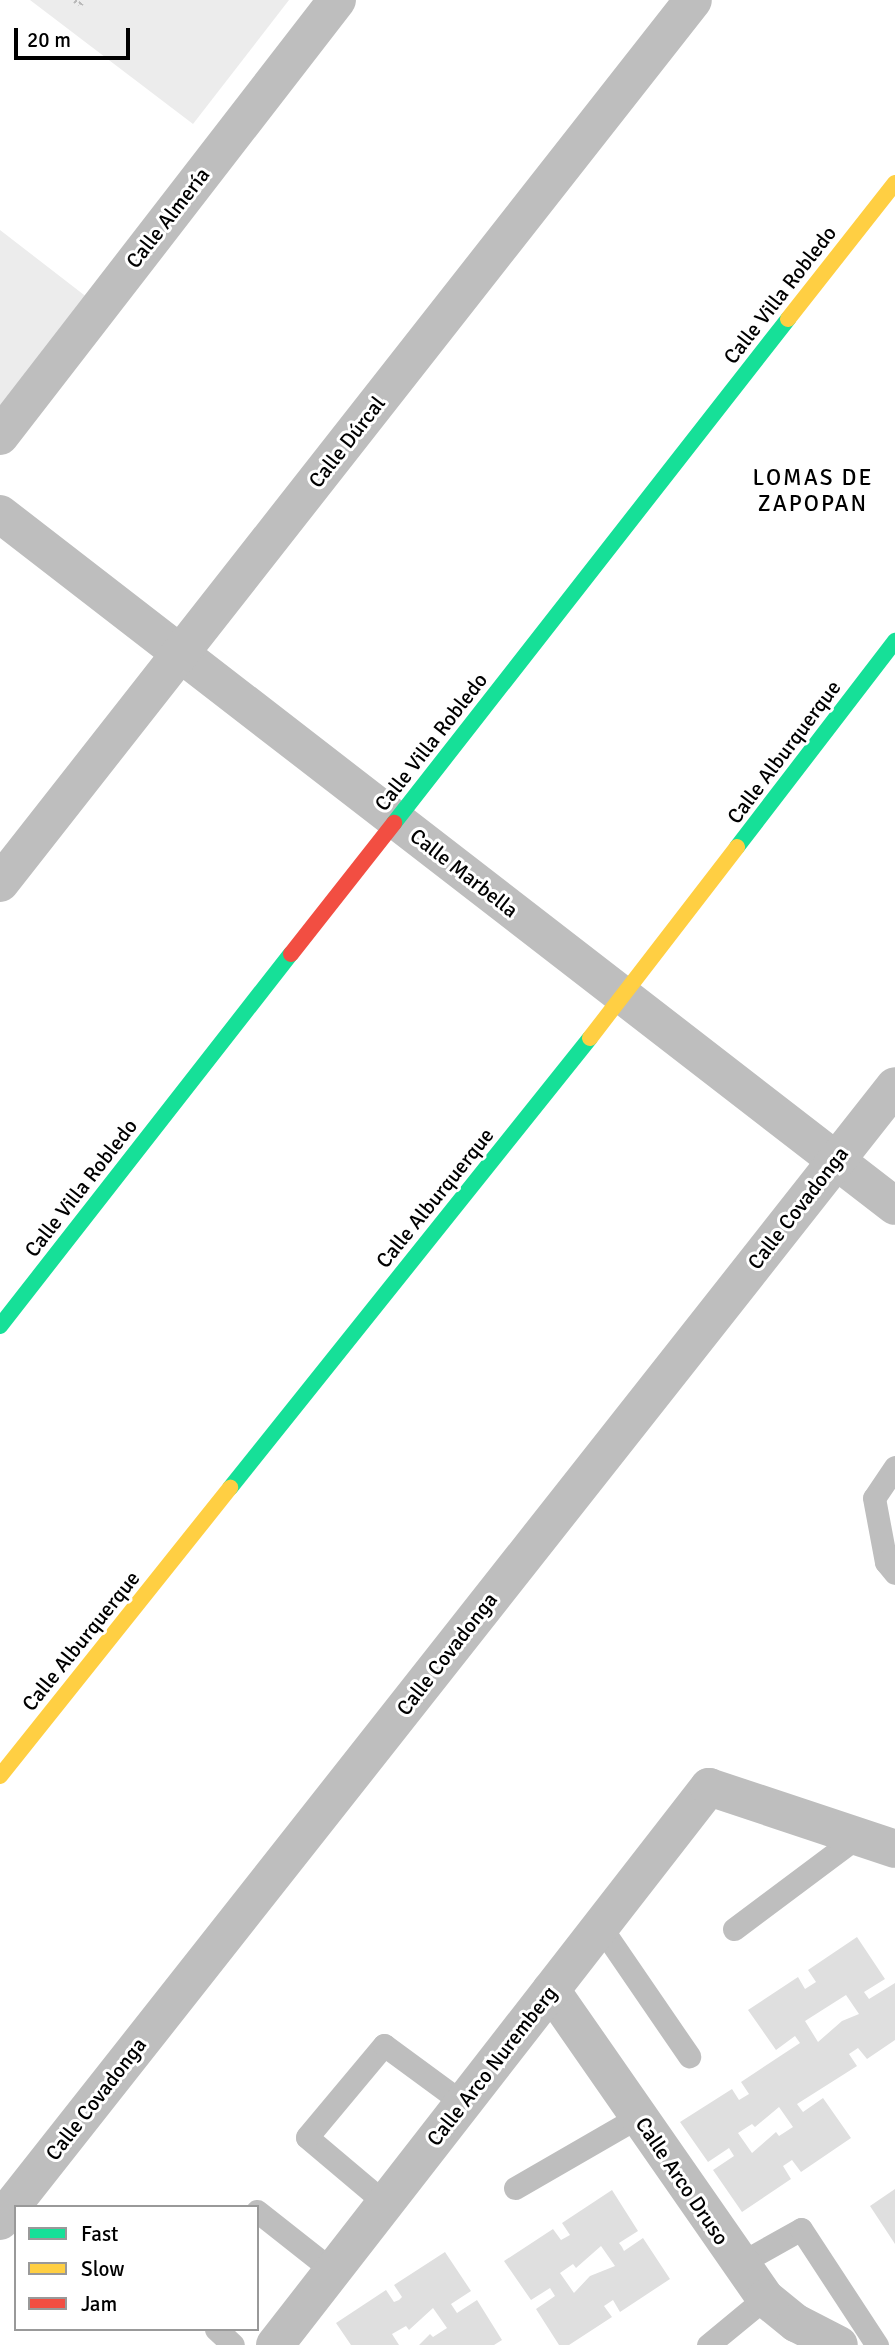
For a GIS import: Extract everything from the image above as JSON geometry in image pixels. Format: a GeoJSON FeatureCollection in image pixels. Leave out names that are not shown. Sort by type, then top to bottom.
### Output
{"type":"FeatureCollection","features":[{"type":"Feature","properties":{"kind":"street","name":"Calle Almería"},"geometry":{"type":"LineString","coordinates":[[0,436],[337,0]]}},
{"type":"Feature","properties":{"kind":"street","name":"Calle Dúrcal"},"geometry":{"type":"LineString","coordinates":[[0,883],[693,0]]}},
{"type":"Feature","properties":{"kind":"street","name":"Calle Villa Robledo"},"geometry":{"type":"LineString","coordinates":[[0,1326],[895,183]]}},
{"type":"Feature","properties":{"kind":"street","name":"Calle Marbella"},"geometry":{"type":"LineString","coordinates":[[0,514],[895,1206]]}},
{"type":"Feature","properties":{"kind":"street","name":"Calle Alburquerque"},"geometry":{"type":"LineString","coordinates":[[0,1776],[623,996],[895,641]]}},
{"type":"Feature","properties":{"kind":"street","name":"Calle Covadonga"},"geometry":{"type":"LineString","coordinates":[[0,2221],[895,1086]]}},
{"type":"Feature","properties":{"kind":"street","name":"Calle Arco Nuremberg"},"geometry":{"type":"LineString","coordinates":[[275,2345],[709,1787],[857,1837]]}},
{"type":"Feature","properties":{"kind":"street"},"geometry":{"type":"LineString","coordinates":[[857,1837],[895,1849]]}},
{"type":"Feature","properties":{"kind":"street","name":"Calle Arco Druso"},"geometry":{"type":"LineString","coordinates":[[551,1990],[765,2298],[796,2323],[839,2345]]}},
{"type":"Feature","properties":{"kind":"lane"},"geometry":{"type":"LineString","coordinates":[[895,1467],[874,1498],[886,1562],[895,1573]]}},
{"type":"Feature","properties":{"kind":"lane"},"geometry":{"type":"LineString","coordinates":[[734,1929],[857,1837]]}},
{"type":"Feature","properties":{"kind":"lane"},"geometry":{"type":"LineString","coordinates":[[600,1926],[689,2056]]}},
{"type":"Feature","properties":{"kind":"lane"},"geometry":{"type":"LineString","coordinates":[[385,2203],[307,2137],[384,2045],[463,2103]]}},
{"type":"Feature","properties":{"kind":"lane"},"geometry":{"type":"LineString","coordinates":[[515,2188],[638,2117]]}},
{"type":"Feature","properties":{"kind":"lane"},"geometry":{"type":"LineString","coordinates":[[259,2213],[333,2271]]}},
{"type":"Feature","properties":{"kind":"lane"},"geometry":{"type":"LineString","coordinates":[[739,2264],[801,2229],[877,2345]]}},
{"type":"Feature","properties":{"kind":"lane"},"geometry":{"type":"LineString","coordinates":[[708,2345],[765,2298]]}},
{"type":"Feature","properties":{"kind":"lane"},"geometry":{"type":"LineString","coordinates":[[218,2331],[233,2345]]}},
{"type":"Feature","properties":{"kind":"path"},"geometry":{"type":"LineString","coordinates":[[75,0],[80,4],[83,0]]}},
{"type":"Feature","properties":{"kind":"shaded area"},"geometry":{"type":"Polygon","coordinates":[[[30,0],[289,0],[193,124],[30,0]]]}},
{"type":"Feature","properties":{"kind":"shaded area"},"geometry":{"type":"Polygon","coordinates":[[[0,230],[88,298],[0,416],[0,230]]]}},
{"type":"Feature","properties":{"kind":"building"},"geometry":{"type":"Polygon","coordinates":[[[857,1937],[885,1979],[864,1992],[869,1999],[895,1983],[895,2040],[867,2059],[858,2048],[849,2054],[857,2066],[797,2104],[803,2112],[823,2098],[851,2138],[801,2172],[792,2160],[783,2166],[791,2179],[742,2212],[713,2170],[734,2156],[729,2148],[708,2162],[680,2122],[732,2089],[739,2100],[749,2094],[741,2082],[800,2043],[795,2036],[776,2050],[748,2010],[798,1977],[805,1989],[816,1982],[808,1970],[857,1937]],[[846,1995],[805,2021],[818,2042],[842,2021],[859,2014],[846,1995]],[[779,2107],[755,2127],[752,2124],[738,2133],[752,2153],[776,2132],[779,2136],[793,2127],[779,2107]]]}},
{"type":"Feature","properties":{"kind":"building"},"geometry":{"type":"Polygon","coordinates":[[[895,2189],[895,2244],[870,2206],[895,2189]]]}},
{"type":"Feature","properties":{"kind":"building"},"geometry":{"type":"Polygon","coordinates":[[[612,2190],[638,2231],[619,2243],[624,2251],[643,2238],[670,2279],[620,2312],[613,2300],[604,2306],[612,2317],[569,2345],[559,2345],[536,2309],[555,2296],[550,2288],[531,2300],[504,2261],[553,2229],[561,2240],[570,2235],[562,2223],[612,2190]],[[601,2246],[576,2268],[573,2264],[560,2273],[574,2293],[590,2276],[615,2266],[601,2246]]]}},
{"type":"Feature","properties":{"kind":"building"},"geometry":{"type":"Polygon","coordinates":[[[445,2252],[471,2291],[451,2304],[457,2313],[477,2300],[502,2340],[494,2345],[419,2345],[430,2334],[433,2337],[447,2328],[433,2308],[409,2330],[406,2326],[392,2334],[399,2345],[351,2345],[336,2323],[386,2290],[394,2302],[399,2300],[402,2297],[394,2285],[445,2252]]]}},
{"type":"Feature","properties":{"kind":"traffic: fast"},"geometry":{"type":"LineString","coordinates":[[394,823],[788,319]]}},
{"type":"Feature","properties":{"kind":"traffic: fast"},"geometry":{"type":"LineString","coordinates":[[737,847],[895,641]]}},
{"type":"Feature","properties":{"kind":"traffic: fast"},"geometry":{"type":"LineString","coordinates":[[0,1326],[291,954]]}},
{"type":"Feature","properties":{"kind":"traffic: fast"},"geometry":{"type":"LineString","coordinates":[[230,1488],[590,1038]]}},
{"type":"Feature","properties":{"kind":"traffic: slow"},"geometry":{"type":"LineString","coordinates":[[788,319],[895,183]]}},
{"type":"Feature","properties":{"kind":"traffic: slow"},"geometry":{"type":"LineString","coordinates":[[590,1038],[737,847]]}},
{"type":"Feature","properties":{"kind":"traffic: slow"},"geometry":{"type":"LineString","coordinates":[[0,1776],[230,1488]]}},
{"type":"Feature","properties":{"kind":"traffic: jam"},"geometry":{"type":"LineString","coordinates":[[291,954],[394,823]]}},
{"type":"Feature","properties":{"kind":"district","name":"LOMAS DE ZAPOPAN"},"geometry":{"type":"Point","coordinates":[813,491]}}]}
